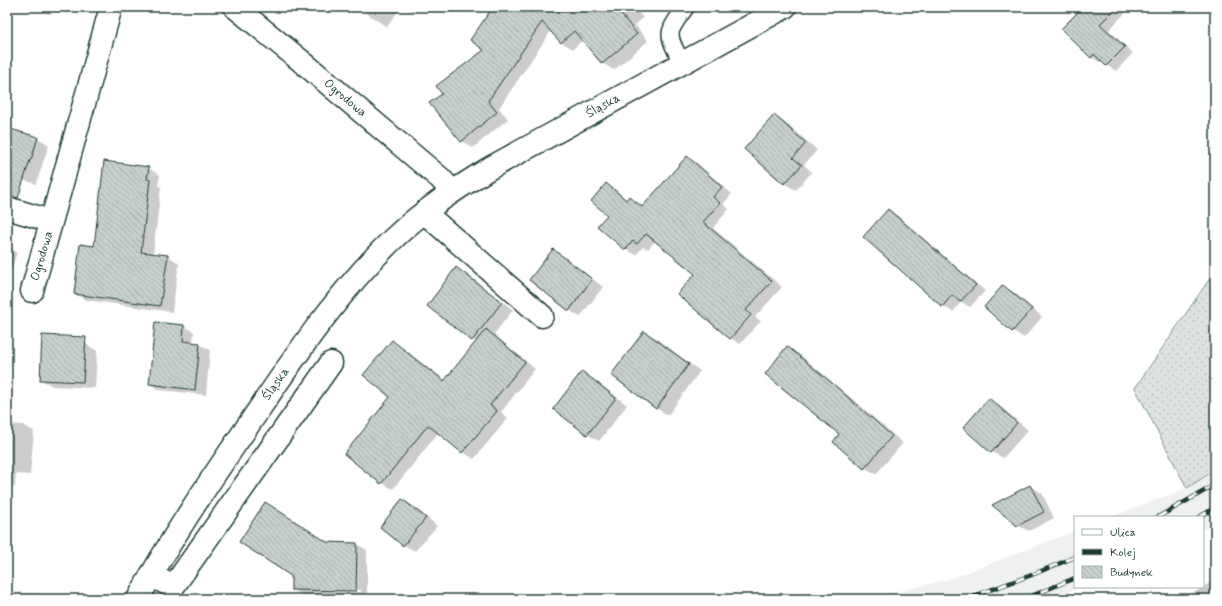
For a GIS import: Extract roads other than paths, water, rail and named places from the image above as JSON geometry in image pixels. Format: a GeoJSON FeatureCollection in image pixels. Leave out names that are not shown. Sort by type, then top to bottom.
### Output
{"type":"FeatureCollection","features":[{"type":"Feature","properties":{"kind":"street","name":"Ogrodowa"},"geometry":{"type":"LineString","coordinates":[[32,291],[111,7]]}},
{"type":"Feature","properties":{"kind":"street","name":"Ogrodowa"},"geometry":{"type":"LineString","coordinates":[[235,7],[440,178],[452,191]]}},
{"type":"Feature","properties":{"kind":"street","name":"Śląska"},"geometry":{"type":"LineString","coordinates":[[138,599],[151,575],[208,484],[265,400],[321,322],[358,276],[409,224],[452,191],[490,168],[785,7]]}},
{"type":"Feature","properties":{"kind":"street","name":"Ogrodowa"},"geometry":{"type":"LineString","coordinates":[[7,208],[51,221]]}},
{"type":"Feature","properties":{"kind":"street"},"geometry":{"type":"LineString","coordinates":[[425,213],[542,316]]}},
{"type":"Feature","properties":{"kind":"street"},"geometry":{"type":"LineString","coordinates":[[151,575],[173,587],[331,363]]}},
{"type":"Feature","properties":{"kind":"lane"},"geometry":{"type":"LineString","coordinates":[[682,63],[669,38],[674,22],[686,7]]}},
{"type":"Feature","properties":{"kind":"railway"},"geometry":{"type":"LineString","coordinates":[[1160,516],[1215,485]]}},
{"type":"Feature","properties":{"kind":"railway"},"geometry":{"type":"LineString","coordinates":[[1201,516],[1215,508]]}},
{"type":"Feature","properties":{"kind":"railway"},"geometry":{"type":"LineString","coordinates":[[965,599],[1029,576],[1074,557]]}},
{"type":"Feature","properties":{"kind":"railway"},"geometry":{"type":"LineString","coordinates":[[1024,599],[1074,578]]}}]}
